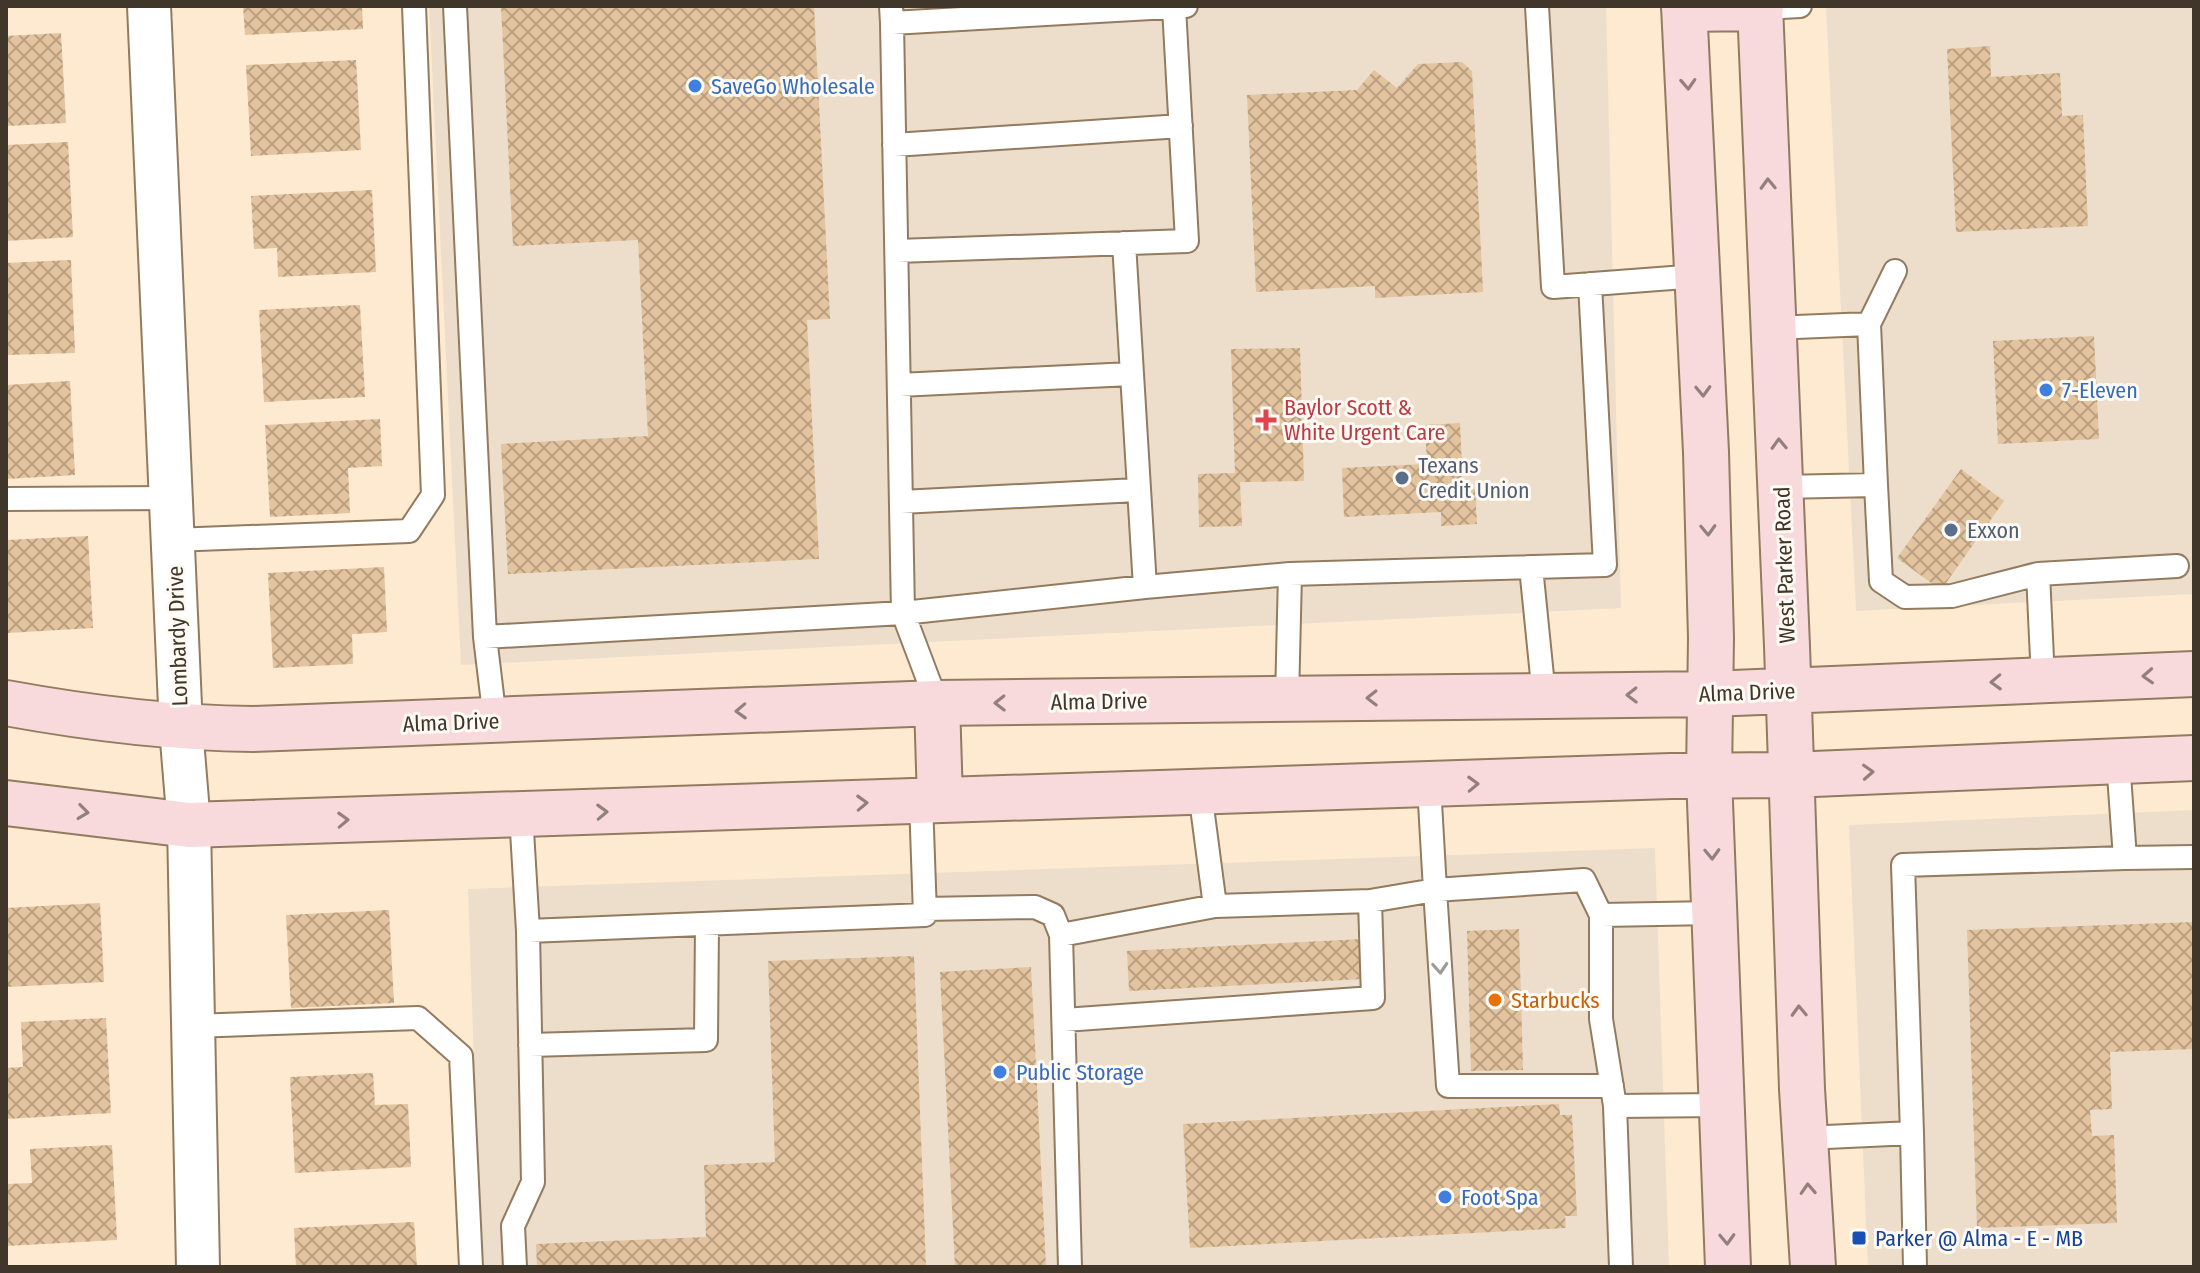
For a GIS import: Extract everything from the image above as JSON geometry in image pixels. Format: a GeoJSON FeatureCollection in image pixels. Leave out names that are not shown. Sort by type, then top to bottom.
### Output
{"type":"FeatureCollection","features":[{"type":"Feature","properties":{"kind":"main road"},"geometry":{"type":"LineString","coordinates":[[1728,1267],[1709,776],[1711,623],[1698,276],[1679,7],[1774,7]]}},
{"type":"Feature","properties":{"kind":"main road","name":"West Parker Road"},"geometry":{"type":"LineString","coordinates":[[1774,7],[1774,328],[1805,1138],[1813,1267]]}},
{"type":"Feature","properties":{"kind":"main road","name":"Alma Drive"},"geometry":{"type":"LineString","coordinates":[[6,703],[79,716],[181,728],[253,729],[937,703],[1710,694],[2194,674]]}},
{"type":"Feature","properties":{"kind":"main road"},"geometry":{"type":"LineString","coordinates":[[931,800],[937,703]]}},
{"type":"Feature","properties":{"kind":"main road"},"geometry":{"type":"LineString","coordinates":[[6,803],[189,825],[1790,775],[2194,758]]}},
{"type":"Feature","properties":{"kind":"street","name":"Lombardy Drive"},"geometry":{"type":"LineString","coordinates":[[149,6],[181,728],[189,825],[198,1267]]}},
{"type":"Feature","properties":{"kind":"lane"},"geometry":{"type":"LineString","coordinates":[[173,540],[409,531],[433,495],[414,6]]}},
{"type":"Feature","properties":{"kind":"lane"},"geometry":{"type":"LineString","coordinates":[[455,6],[485,637],[495,720]]}},
{"type":"Feature","properties":{"kind":"lane"},"geometry":{"type":"LineString","coordinates":[[937,703],[903,613],[892,14],[1186,6]]}},
{"type":"Feature","properties":{"kind":"lane"},"geometry":{"type":"LineString","coordinates":[[1537,6],[1553,287],[1698,276]]}},
{"type":"Feature","properties":{"kind":"lane"},"geometry":{"type":"LineString","coordinates":[[897,251],[1187,241],[1174,7]]}},
{"type":"Feature","properties":{"kind":"lane"},"geometry":{"type":"LineString","coordinates":[[894,145],[1181,126]]}},
{"type":"Feature","properties":{"kind":"lane"},"geometry":{"type":"LineString","coordinates":[[1124,243],[1145,587]]}},
{"type":"Feature","properties":{"kind":"lane"},"geometry":{"type":"LineString","coordinates":[[1895,271],[1869,324],[1881,581],[1905,597],[1952,596],[2038,574],[2177,566]]}},
{"type":"Feature","properties":{"kind":"lane"},"geometry":{"type":"LineString","coordinates":[[485,637],[903,613],[1290,574],[1605,565],[1590,284]]}},
{"type":"Feature","properties":{"kind":"lane"},"geometry":{"type":"LineString","coordinates":[[1774,328],[1869,324]]}},
{"type":"Feature","properties":{"kind":"lane"},"geometry":{"type":"LineString","coordinates":[[899,385],[1131,374]]}},
{"type":"Feature","properties":{"kind":"lane"},"geometry":{"type":"LineString","coordinates":[[1780,487],[1876,485]]}},
{"type":"Feature","properties":{"kind":"lane"},"geometry":{"type":"LineString","coordinates":[[901,502],[1137,490]]}},
{"type":"Feature","properties":{"kind":"lane"},"geometry":{"type":"LineString","coordinates":[[6,499],[171,498]]}},
{"type":"Feature","properties":{"kind":"lane"},"geometry":{"type":"LineString","coordinates":[[1531,567],[1544,696]]}},
{"type":"Feature","properties":{"kind":"lane"},"geometry":{"type":"LineString","coordinates":[[1287,699],[1290,574]]}},
{"type":"Feature","properties":{"kind":"lane"},"geometry":{"type":"LineString","coordinates":[[2038,574],[2043,680]]}},
{"type":"Feature","properties":{"kind":"lane"},"geometry":{"type":"LineString","coordinates":[[2118,761],[2125,858]]}},
{"type":"Feature","properties":{"kind":"lane"},"geometry":{"type":"LineString","coordinates":[[1429,785],[1448,1086],[1722,1105]]}},
{"type":"Feature","properties":{"kind":"lane"},"geometry":{"type":"LineString","coordinates":[[1200,792],[1215,906]]}},
{"type":"Feature","properties":{"kind":"lane"},"geometry":{"type":"LineString","coordinates":[[528,931],[925,915],[931,800]]}},
{"type":"Feature","properties":{"kind":"lane"},"geometry":{"type":"LineString","coordinates":[[515,1267],[513,1226],[533,1182],[528,931],[521,814]]}},
{"type":"Feature","properties":{"kind":"lane"},"geometry":{"type":"LineString","coordinates":[[1915,1267],[1903,865],[2194,857]]}},
{"type":"Feature","properties":{"kind":"lane"},"geometry":{"type":"LineString","coordinates":[[1061,935],[1215,906],[1370,901],[1435,890],[1584,880],[1601,915],[1601,1019],[1613,1096],[1621,1267]]}},
{"type":"Feature","properties":{"kind":"lane"},"geometry":{"type":"LineString","coordinates":[[1064,1020],[1373,998],[1370,901]]}},
{"type":"Feature","properties":{"kind":"lane"},"geometry":{"type":"LineString","coordinates":[[924,909],[1035,907],[1053,915],[1061,935],[1070,1267]]}},
{"type":"Feature","properties":{"kind":"lane"},"geometry":{"type":"LineString","coordinates":[[1601,915],[1715,913]]}},
{"type":"Feature","properties":{"kind":"lane"},"geometry":{"type":"LineString","coordinates":[[530,1045],[706,1040],[707,924]]}},
{"type":"Feature","properties":{"kind":"lane"},"geometry":{"type":"LineString","coordinates":[[193,1026],[418,1018],[461,1056],[471,1267]]}},
{"type":"Feature","properties":{"kind":"lane"},"geometry":{"type":"LineString","coordinates":[[1805,1138],[1912,1133]]}},
{"type":"Feature","properties":{"kind":"shaded area"},"geometry":{"type":"Polygon","coordinates":[[[429,6],[1606,6],[1621,608],[461,665],[429,6]]]}},
{"type":"Feature","properties":{"kind":"shaded area"},"geometry":{"type":"Polygon","coordinates":[[[1826,6],[2194,6],[2194,594],[1856,611],[1826,6]]]}},
{"type":"Feature","properties":{"kind":"shaded area"},"geometry":{"type":"Polygon","coordinates":[[[2194,810],[2194,1267],[1868,1267],[1849,825],[2194,810]]]}},
{"type":"Feature","properties":{"kind":"shaded area"},"geometry":{"type":"Polygon","coordinates":[[[1655,848],[1669,1267],[481,1267],[468,889],[1655,848]]]}},
{"type":"Feature","properties":{"kind":"building"},"geometry":{"type":"Polygon","coordinates":[[[243,6],[362,6],[363,29],[245,35],[243,6]]]}},
{"type":"Feature","properties":{"kind":"building"},"geometry":{"type":"Polygon","coordinates":[[[501,6],[814,6],[830,319],[807,320],[819,559],[508,574],[501,444],[648,436],[638,240],[513,246],[501,6]]]}},
{"type":"Feature","properties":{"kind":"building"},"geometry":{"type":"Polygon","coordinates":[[[61,33],[66,123],[6,126],[6,36],[61,33]]]}},
{"type":"Feature","properties":{"kind":"building"},"geometry":{"type":"Polygon","coordinates":[[[1990,46],[1991,77],[2060,73],[2062,116],[2083,115],[2088,226],[1956,232],[1947,49],[1990,46]]]}},
{"type":"Feature","properties":{"kind":"building"},"geometry":{"type":"Polygon","coordinates":[[[356,60],[361,150],[251,156],[246,65],[356,60]]]}},
{"type":"Feature","properties":{"kind":"building"},"geometry":{"type":"Polygon","coordinates":[[[1462,62],[1472,71],[1483,292],[1375,298],[1375,286],[1256,292],[1247,95],[1357,90],[1374,70],[1397,88],[1418,64],[1462,62]]]}},
{"type":"Feature","properties":{"kind":"building"},"geometry":{"type":"Polygon","coordinates":[[[68,142],[73,237],[6,241],[6,145],[68,142]]]}},
{"type":"Feature","properties":{"kind":"building"},"geometry":{"type":"Polygon","coordinates":[[[372,190],[376,272],[278,277],[277,248],[254,249],[251,196],[372,190]]]}},
{"type":"Feature","properties":{"kind":"building"},"geometry":{"type":"Polygon","coordinates":[[[71,260],[75,353],[6,355],[6,263],[71,260]]]}},
{"type":"Feature","properties":{"kind":"building"},"geometry":{"type":"Polygon","coordinates":[[[360,305],[365,397],[264,402],[259,310],[360,305]]]}},
{"type":"Feature","properties":{"kind":"building","name":"7-Eleven"},"geometry":{"type":"Polygon","coordinates":[[[2094,336],[2099,439],[1998,444],[1993,341],[2094,336]]]}},
{"type":"Feature","properties":{"kind":"building"},"geometry":{"type":"Polygon","coordinates":[[[1300,348],[1304,481],[1240,482],[1242,526],[1199,527],[1198,474],[1235,473],[1231,349],[1300,348]]]}},
{"type":"Feature","properties":{"kind":"building"},"geometry":{"type":"Polygon","coordinates":[[[70,381],[75,475],[6,479],[6,385],[70,381]]]}},
{"type":"Feature","properties":{"kind":"building"},"geometry":{"type":"Polygon","coordinates":[[[380,419],[382,466],[348,468],[350,513],[270,517],[265,425],[380,419]]]}},
{"type":"Feature","properties":{"kind":"building","name":"Texans Credit Union"},"geometry":{"type":"Polygon","coordinates":[[[1460,423],[1463,490],[1475,489],[1477,524],[1441,526],[1441,512],[1344,517],[1342,468],[1427,464],[1425,425],[1460,423]]]}},
{"type":"Feature","properties":{"kind":"building","name":"Exxon"},"geometry":{"type":"Polygon","coordinates":[[[1961,469],[2004,501],[1941,590],[1897,558],[1961,469]]]}},
{"type":"Feature","properties":{"kind":"building"},"geometry":{"type":"Polygon","coordinates":[[[88,536],[93,628],[8,633],[6,540],[88,536]]]}},
{"type":"Feature","properties":{"kind":"building"},"geometry":{"type":"Polygon","coordinates":[[[384,567],[387,632],[352,634],[353,664],[273,668],[268,573],[384,567]]]}},
{"type":"Feature","properties":{"kind":"building"},"geometry":{"type":"Polygon","coordinates":[[[100,903],[104,982],[6,987],[6,908],[100,903]]]}},
{"type":"Feature","properties":{"kind":"building"},"geometry":{"type":"Polygon","coordinates":[[[389,910],[394,1003],[291,1008],[286,915],[389,910]]]}},
{"type":"Feature","properties":{"kind":"building"},"geometry":{"type":"Polygon","coordinates":[[[2194,922],[2194,1049],[2110,1052],[2112,1109],[2090,1110],[2092,1136],[2114,1135],[2117,1223],[1977,1228],[1967,930],[2194,922]]]}},
{"type":"Feature","properties":{"kind":"building","name":"Starbucks"},"geometry":{"type":"Polygon","coordinates":[[[1519,929],[1523,1070],[1471,1071],[1467,931],[1519,929]]]}},
{"type":"Feature","properties":{"kind":"building"},"geometry":{"type":"Polygon","coordinates":[[[1362,939],[1364,979],[1129,991],[1127,951],[1362,939]]]}},
{"type":"Feature","properties":{"kind":"building"},"geometry":{"type":"Polygon","coordinates":[[[914,956],[926,1267],[537,1267],[536,1244],[706,1237],[704,1165],[775,1162],[768,961],[914,956]]]}},
{"type":"Feature","properties":{"kind":"building"},"geometry":{"type":"Polygon","coordinates":[[[1031,967],[1046,1267],[955,1267],[940,972],[1031,967]]]}},
{"type":"Feature","properties":{"kind":"building"},"geometry":{"type":"Polygon","coordinates":[[[106,1018],[111,1113],[6,1119],[6,1068],[23,1067],[21,1022],[106,1018]]]}},
{"type":"Feature","properties":{"kind":"building"},"geometry":{"type":"Polygon","coordinates":[[[373,1073],[375,1105],[408,1104],[411,1167],[295,1173],[290,1077],[373,1073]]]}},
{"type":"Feature","properties":{"kind":"building"},"geometry":{"type":"Polygon","coordinates":[[[1559,1104],[1560,1115],[1572,1115],[1577,1216],[1565,1216],[1566,1228],[1190,1248],[1183,1124],[1559,1104]]]}},
{"type":"Feature","properties":{"kind":"building"},"geometry":{"type":"Polygon","coordinates":[[[112,1145],[117,1240],[6,1246],[6,1184],[32,1183],[30,1149],[112,1145]]]}},
{"type":"Feature","properties":{"kind":"building"},"geometry":{"type":"Polygon","coordinates":[[[414,1222],[417,1267],[296,1267],[294,1228],[414,1222]]]}},
{"type":"Feature","properties":{"kind":"place","name":"SaveGo Wholesale"},"geometry":{"type":"Point","coordinates":[695,86]}},
{"type":"Feature","properties":{"kind":"place","name":"7-Eleven"},"geometry":{"type":"Point","coordinates":[2046,390]}},
{"type":"Feature","properties":{"kind":"place","name":"Baylor Scott & White Urgent Care"},"geometry":{"type":"Point","coordinates":[1266,420]}},
{"type":"Feature","properties":{"kind":"place","name":"Texans Credit Union"},"geometry":{"type":"Point","coordinates":[1402,478]}},
{"type":"Feature","properties":{"kind":"place","name":"Exxon"},"geometry":{"type":"Point","coordinates":[1951,530]}},
{"type":"Feature","properties":{"kind":"place","name":"Starbucks"},"geometry":{"type":"Point","coordinates":[1495,1000]}},
{"type":"Feature","properties":{"kind":"place","name":"Public Storage"},"geometry":{"type":"Point","coordinates":[1000,1072]}},
{"type":"Feature","properties":{"kind":"place","name":"Foot Spa"},"geometry":{"type":"Point","coordinates":[1445,1197]}},
{"type":"Feature","properties":{"kind":"place","name":"Parker @ Alma - E - MB"},"geometry":{"type":"Point","coordinates":[1859,1238]}}]}
